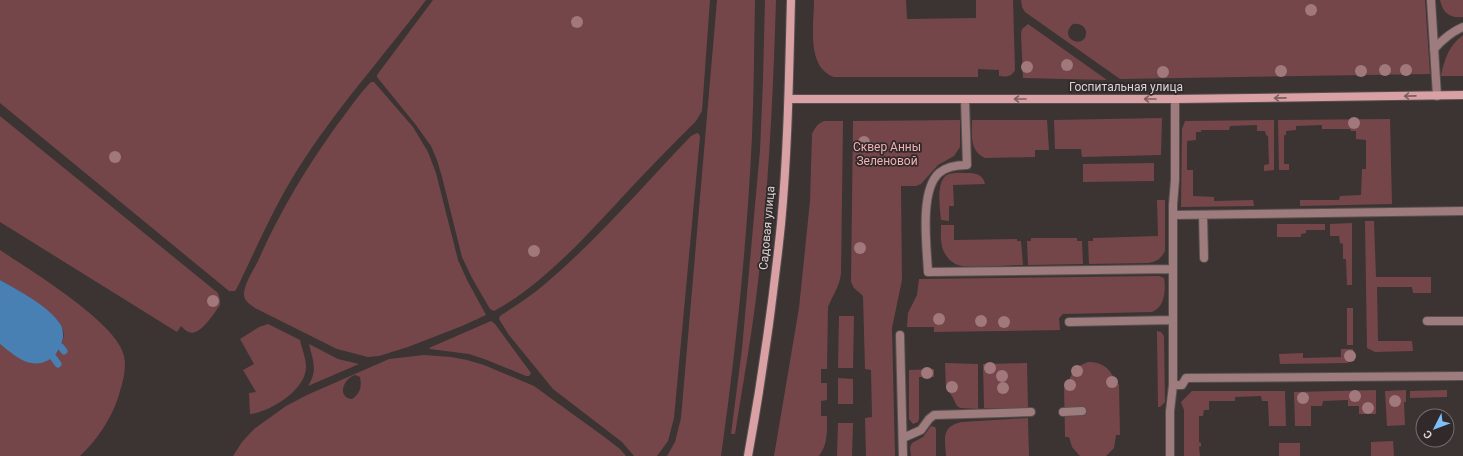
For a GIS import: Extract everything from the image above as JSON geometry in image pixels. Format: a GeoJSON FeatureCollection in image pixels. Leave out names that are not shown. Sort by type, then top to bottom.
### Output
{"type":"FeatureCollection","features":[{"type":"Feature","properties":{"kind":"street","name":"Садовая улица"},"geometry":{"type":"LineString","coordinates":[[748,456],[769,330],[781,225],[789,99],[791,0]]}},
{"type":"Feature","properties":{"kind":"street"},"geometry":{"type":"LineString","coordinates":[[1431,0],[1437,96]]}},
{"type":"Feature","properties":{"kind":"street"},"geometry":{"type":"LineString","coordinates":[[1434,49],[1445,37],[1455,30],[1463,27]]}},
{"type":"Feature","properties":{"kind":"street","name":"Госпитальная улица"},"geometry":{"type":"LineString","coordinates":[[789,99],[1175,99],[1463,95]]}},
{"type":"Feature","properties":{"kind":"street"},"geometry":{"type":"LineString","coordinates":[[1170,456],[1170,411],[1173,385],[1175,99]]}},
{"type":"Feature","properties":{"kind":"street"},"geometry":{"type":"LineString","coordinates":[[965,100],[967,164],[953,166],[942,170],[933,180],[929,191],[925,214],[928,272],[1173,269]]}},
{"type":"Feature","properties":{"kind":"street"},"geometry":{"type":"LineString","coordinates":[[1173,215],[1463,211]]}},
{"type":"Feature","properties":{"kind":"street"},"geometry":{"type":"LineString","coordinates":[[1203,215],[1204,258]]}},
{"type":"Feature","properties":{"kind":"street"},"geometry":{"type":"LineString","coordinates":[[1070,322],[1173,320]]}},
{"type":"Feature","properties":{"kind":"street"},"geometry":{"type":"LineString","coordinates":[[1427,321],[1463,321]]}},
{"type":"Feature","properties":{"kind":"street"},"geometry":{"type":"LineString","coordinates":[[900,334],[903,456]]}},
{"type":"Feature","properties":{"kind":"street"},"geometry":{"type":"LineString","coordinates":[[1173,385],[1182,385],[1186,378],[1463,376]]}},
{"type":"Feature","properties":{"kind":"street"},"geometry":{"type":"LineString","coordinates":[[1063,412],[1082,411]]}},
{"type":"Feature","properties":{"kind":"street"},"geometry":{"type":"LineString","coordinates":[[903,438],[921,430],[934,414],[1031,412]]}},
{"type":"Feature","properties":{"kind":"green space"},"geometry":{"type":"Polygon","coordinates":[[[0,0],[426,0],[342,106],[311,149],[280,200],[237,288],[235,291],[229,291],[0,103],[0,0]]]}},
{"type":"Feature","properties":{"kind":"green space"},"geometry":{"type":"Polygon","coordinates":[[[433,0],[710,0],[702,111],[696,121],[565,257],[530,287],[494,311],[490,309],[462,257],[442,177],[431,146],[377,77],[433,0]]]}},
{"type":"Feature","properties":{"kind":"green space"},"geometry":{"type":"Polygon","coordinates":[[[717,0],[755,0],[750,176],[736,336],[721,456],[667,456],[675,442],[681,418],[717,0]]]}},
{"type":"Feature","properties":{"kind":"green space"},"geometry":{"type":"Polygon","coordinates":[[[765,0],[776,0],[772,112],[767,187],[754,316],[735,434],[731,434],[742,349],[760,150],[765,0]]]}},
{"type":"Feature","properties":{"kind":"green space"},"geometry":{"type":"Polygon","coordinates":[[[814,0],[906,0],[907,19],[976,18],[976,0],[1013,0],[1015,70],[1012,74],[1007,76],[999,76],[999,70],[978,69],[978,77],[834,77],[825,72],[815,55],[813,33],[814,0]]]}},
{"type":"Feature","properties":{"kind":"green space"},"geometry":{"type":"Polygon","coordinates":[[[1021,0],[1425,0],[1430,74],[1120,79],[1025,12],[1022,7],[1021,0]],[[1073,24],[1069,29],[1068,34],[1070,38],[1077,42],[1084,39],[1086,31],[1084,27],[1073,24]]]}},
{"type":"Feature","properties":{"kind":"green space"},"geometry":{"type":"Polygon","coordinates":[[[1440,0],[1463,0],[1463,17],[1454,17],[1445,12],[1440,0]]]}},
{"type":"Feature","properties":{"kind":"green space"},"geometry":{"type":"Polygon","coordinates":[[[1028,24],[1107,80],[1023,78],[1021,34],[1022,29],[1028,24]]]}},
{"type":"Feature","properties":{"kind":"green space"},"geometry":{"type":"Polygon","coordinates":[[[1463,35],[1463,76],[1441,76],[1448,53],[1454,43],[1463,35]]]}},
{"type":"Feature","properties":{"kind":"green space"},"geometry":{"type":"Polygon","coordinates":[[[371,82],[374,82],[413,127],[428,152],[436,173],[458,260],[486,315],[408,347],[379,356],[368,357],[337,349],[255,308],[246,301],[244,291],[266,243],[294,191],[337,125],[371,82]]]}},
{"type":"Feature","properties":{"kind":"green space"},"geometry":{"type":"Polygon","coordinates":[[[0,116],[218,293],[220,305],[202,328],[193,333],[188,332],[181,326],[177,332],[0,222],[0,116]]]}},
{"type":"Feature","properties":{"kind":"green space"},"geometry":{"type":"Polygon","coordinates":[[[1162,118],[1161,155],[1082,157],[1081,149],[1055,149],[1054,120],[1162,118]]]}},
{"type":"Feature","properties":{"kind":"green space"},"geometry":{"type":"Polygon","coordinates":[[[1390,119],[1392,204],[1300,206],[1300,200],[1339,200],[1340,196],[1361,195],[1362,169],[1366,169],[1366,140],[1356,139],[1356,131],[1351,131],[1350,129],[1322,129],[1322,125],[1296,126],[1296,130],[1286,131],[1286,135],[1284,135],[1284,164],[1289,164],[1289,170],[1279,170],[1278,120],[1390,119]]]}},
{"type":"Feature","properties":{"kind":"green space","name":"Сквер Анны Зеленовой"},"geometry":{"type":"Polygon","coordinates":[[[960,120],[960,147],[954,156],[938,165],[921,184],[916,186],[901,186],[902,280],[892,328],[895,456],[866,456],[865,418],[872,417],[871,370],[865,369],[863,296],[854,288],[851,282],[853,121],[960,120]]]}},
{"type":"Feature","properties":{"kind":"green space"},"geometry":{"type":"Polygon","coordinates":[[[972,120],[1047,120],[1049,150],[1035,150],[1035,157],[985,158],[976,151],[972,142],[972,120]]]}},
{"type":"Feature","properties":{"kind":"green space"},"geometry":{"type":"Polygon","coordinates":[[[1274,120],[1274,170],[1264,171],[1264,165],[1269,164],[1268,136],[1266,135],[1265,131],[1257,131],[1257,125],[1230,126],[1229,130],[1201,130],[1201,132],[1196,132],[1196,140],[1187,141],[1187,170],[1193,170],[1193,196],[1214,197],[1214,201],[1253,200],[1254,206],[1181,207],[1182,129],[1185,121],[1274,120]]]}},
{"type":"Feature","properties":{"kind":"green space","name":"Сквер Анны Зеленовой"},"geometry":{"type":"Polygon","coordinates":[[[824,121],[843,121],[841,274],[828,307],[827,369],[821,369],[821,383],[827,383],[827,400],[821,401],[821,416],[827,416],[826,437],[824,447],[819,456],[774,456],[799,308],[810,201],[812,134],[816,126],[824,121]]]}},
{"type":"Feature","properties":{"kind":"green space"},"geometry":{"type":"Polygon","coordinates":[[[697,133],[700,137],[674,418],[668,441],[657,456],[634,456],[622,442],[553,389],[509,335],[499,319],[500,316],[534,293],[565,267],[602,231],[691,136],[697,133]]]}},
{"type":"Feature","properties":{"kind":"green space"},"geometry":{"type":"Polygon","coordinates":[[[1154,163],[1154,181],[1083,182],[1083,164],[1154,163]]]}},
{"type":"Feature","properties":{"kind":"green space"},"geometry":{"type":"Polygon","coordinates":[[[952,173],[971,173],[980,176],[985,184],[953,185],[954,206],[949,206],[949,221],[941,220],[939,194],[945,177],[952,173]]]}},
{"type":"Feature","properties":{"kind":"green space"},"geometry":{"type":"Polygon","coordinates":[[[1157,200],[1165,200],[1165,251],[1160,258],[1156,261],[1148,263],[1089,264],[1088,241],[1093,241],[1093,238],[1158,236],[1157,200]]]}},
{"type":"Feature","properties":{"kind":"green space"},"geometry":{"type":"Polygon","coordinates":[[[1365,221],[1374,221],[1376,277],[1431,277],[1431,293],[1413,293],[1412,287],[1377,287],[1378,341],[1412,341],[1413,351],[1375,352],[1367,348],[1365,221]]]}},
{"type":"Feature","properties":{"kind":"green space"},"geometry":{"type":"Polygon","coordinates":[[[1352,223],[1352,285],[1347,285],[1346,259],[1343,259],[1343,244],[1340,243],[1339,236],[1330,236],[1330,224],[1352,223]]]}},
{"type":"Feature","properties":{"kind":"green space"},"geometry":{"type":"Polygon","coordinates":[[[1277,224],[1325,224],[1325,230],[1306,230],[1306,233],[1301,234],[1301,237],[1277,237],[1277,224]]]}},
{"type":"Feature","properties":{"kind":"green space"},"geometry":{"type":"Polygon","coordinates":[[[941,225],[954,225],[954,240],[1017,239],[1017,241],[1021,241],[1023,265],[971,267],[956,264],[948,258],[943,249],[941,225]]]}},
{"type":"Feature","properties":{"kind":"green space"},"geometry":{"type":"Polygon","coordinates":[[[1031,238],[1077,238],[1077,241],[1082,241],[1083,264],[1028,265],[1027,241],[1031,241],[1031,238]]]}},
{"type":"Feature","properties":{"kind":"green space"},"geometry":{"type":"Polygon","coordinates":[[[0,250],[50,283],[90,313],[106,328],[118,343],[124,356],[124,377],[112,414],[103,429],[80,456],[0,456],[0,344],[9,350],[57,353],[62,342],[63,330],[60,323],[54,316],[36,302],[0,280],[0,250]]]}},
{"type":"Feature","properties":{"kind":"green space"},"geometry":{"type":"Polygon","coordinates":[[[1159,276],[1164,278],[1165,293],[1160,306],[1152,312],[1063,314],[1059,318],[1060,330],[934,332],[934,327],[907,327],[908,313],[917,295],[919,279],[1159,276]]]}},
{"type":"Feature","properties":{"kind":"green space"},"geometry":{"type":"Polygon","coordinates":[[[1347,308],[1353,308],[1353,345],[1347,345],[1347,308]]]}},
{"type":"Feature","properties":{"kind":"green space"},"geometry":{"type":"Polygon","coordinates":[[[839,316],[854,316],[853,368],[838,368],[839,316]]]}},
{"type":"Feature","properties":{"kind":"green space"},"geometry":{"type":"Polygon","coordinates":[[[491,321],[495,324],[531,373],[529,376],[469,354],[429,348],[491,321]]]}},
{"type":"Feature","properties":{"kind":"green space"},"geometry":{"type":"Polygon","coordinates":[[[268,324],[300,340],[306,367],[300,384],[286,398],[267,409],[250,414],[249,393],[256,392],[243,370],[254,364],[240,339],[259,327],[268,324]]]}},
{"type":"Feature","properties":{"kind":"green space"},"geometry":{"type":"Polygon","coordinates":[[[1157,331],[1161,332],[1164,336],[1165,402],[1160,407],[1158,407],[1157,331]]]}},
{"type":"Feature","properties":{"kind":"green space"},"geometry":{"type":"Polygon","coordinates":[[[309,344],[338,359],[359,364],[308,386],[314,370],[309,344]]]}},
{"type":"Feature","properties":{"kind":"green space"},"geometry":{"type":"Polygon","coordinates":[[[1341,349],[1353,349],[1353,357],[1347,363],[1280,364],[1279,354],[1303,353],[1303,358],[1341,357],[1341,349]]]}},
{"type":"Feature","properties":{"kind":"green space"},"geometry":{"type":"Polygon","coordinates":[[[424,355],[451,357],[484,365],[534,386],[603,436],[620,449],[626,456],[233,456],[242,442],[254,429],[286,406],[307,395],[389,359],[424,355]],[[355,375],[345,383],[343,391],[347,398],[352,399],[359,392],[361,384],[360,377],[355,375]]]}},
{"type":"Feature","properties":{"kind":"green space"},"geometry":{"type":"Polygon","coordinates":[[[1088,362],[1103,365],[1110,371],[1116,384],[1119,384],[1120,435],[1116,435],[1114,448],[1106,456],[1080,456],[1072,447],[1069,437],[1065,437],[1064,386],[1068,386],[1070,377],[1077,368],[1088,362]]]}},
{"type":"Feature","properties":{"kind":"green space"},"geometry":{"type":"Polygon","coordinates":[[[945,363],[978,364],[978,409],[960,408],[957,406],[952,396],[946,389],[945,363]]]}},
{"type":"Feature","properties":{"kind":"green space"},"geometry":{"type":"Polygon","coordinates":[[[1027,363],[1028,408],[984,408],[983,364],[1027,363]]]}},
{"type":"Feature","properties":{"kind":"green space"},"geometry":{"type":"Polygon","coordinates":[[[934,369],[934,377],[919,377],[919,419],[918,422],[913,424],[909,419],[909,370],[934,369]]]}},
{"type":"Feature","properties":{"kind":"green space"},"geometry":{"type":"Polygon","coordinates":[[[838,378],[853,379],[853,404],[838,404],[838,378]]]}},
{"type":"Feature","properties":{"kind":"green space"},"geometry":{"type":"Polygon","coordinates":[[[1376,390],[1376,414],[1359,414],[1359,406],[1348,406],[1348,400],[1323,401],[1322,406],[1311,406],[1311,426],[1295,426],[1294,392],[1376,390]]]}},
{"type":"Feature","properties":{"kind":"green space"},"geometry":{"type":"Polygon","coordinates":[[[1406,390],[1406,402],[1404,402],[1405,425],[1387,426],[1385,391],[1406,390]]]}},
{"type":"Feature","properties":{"kind":"green space"},"geometry":{"type":"Polygon","coordinates":[[[1447,390],[1447,397],[1410,398],[1410,391],[1447,390]]]}},
{"type":"Feature","properties":{"kind":"green space"},"geometry":{"type":"Polygon","coordinates":[[[1192,391],[1285,391],[1286,426],[1269,426],[1268,401],[1262,401],[1261,396],[1235,397],[1235,401],[1209,401],[1209,410],[1204,410],[1203,416],[1199,416],[1199,442],[1201,443],[1201,446],[1199,447],[1200,456],[1184,456],[1184,410],[1181,402],[1192,391]]]}},
{"type":"Feature","properties":{"kind":"green space"},"geometry":{"type":"Polygon","coordinates":[[[1028,418],[1029,456],[946,456],[945,439],[947,430],[955,424],[962,422],[1028,418]]]}},
{"type":"Feature","properties":{"kind":"green space"},"geometry":{"type":"Polygon","coordinates":[[[838,423],[853,423],[852,456],[837,456],[838,423]]]}},
{"type":"Feature","properties":{"kind":"green space"},"geometry":{"type":"Polygon","coordinates":[[[931,426],[935,427],[936,429],[936,456],[911,456],[910,447],[912,443],[923,437],[931,426]]]}},
{"type":"Feature","properties":{"kind":"green space"},"geometry":{"type":"Polygon","coordinates":[[[1393,441],[1394,456],[1371,456],[1371,442],[1393,441]]]}},
{"type":"Feature","properties":{"kind":"green space"},"geometry":{"type":"Polygon","coordinates":[[[1279,443],[1300,443],[1300,456],[1279,456],[1279,443]]]}},
{"type":"Feature","properties":{"kind":"water"},"geometry":{"type":"Polygon","coordinates":[[[0,280],[41,305],[56,318],[61,325],[63,330],[62,343],[53,357],[43,362],[31,363],[23,360],[0,344],[0,280]]]}},
{"type":"Feature","properties":{"kind":"waterway"},"geometry":{"type":"LineString","coordinates":[[61,347],[64,351]]}},
{"type":"Feature","properties":{"kind":"waterway"},"geometry":{"type":"LineString","coordinates":[[53,357],[58,364]]}}]}
